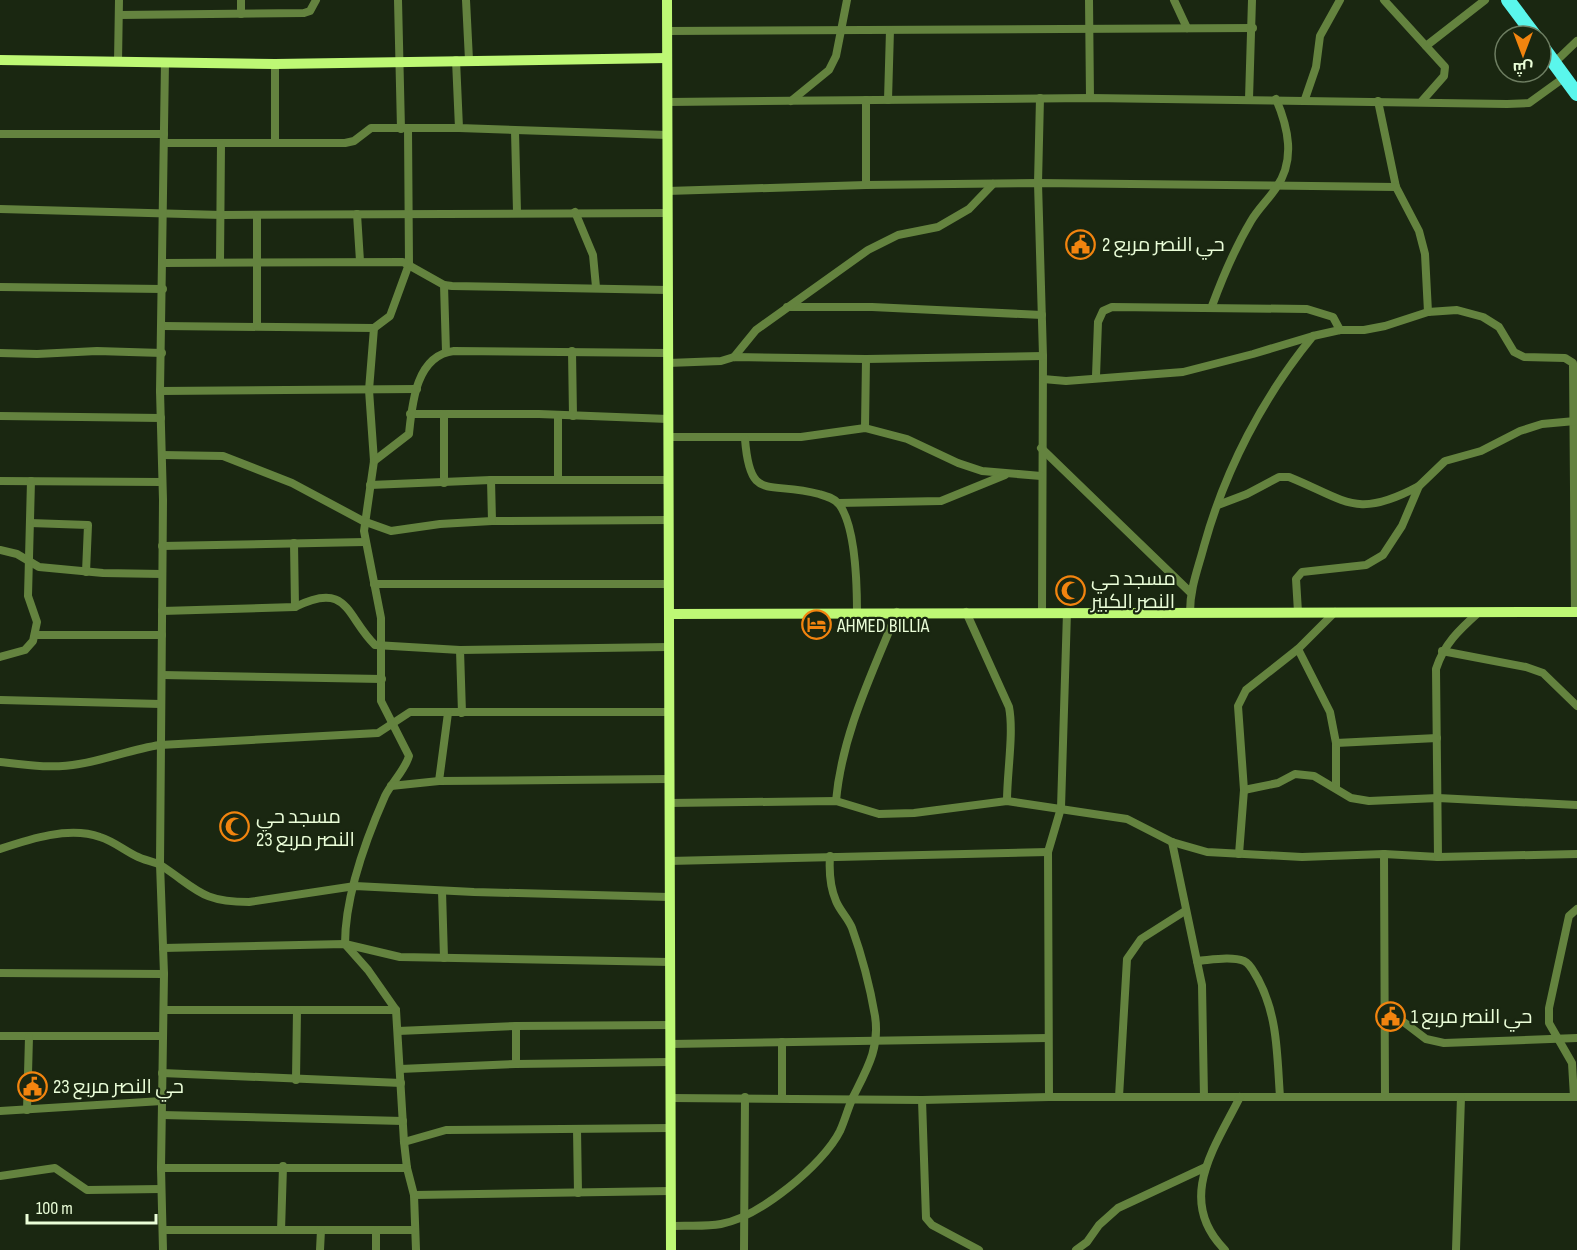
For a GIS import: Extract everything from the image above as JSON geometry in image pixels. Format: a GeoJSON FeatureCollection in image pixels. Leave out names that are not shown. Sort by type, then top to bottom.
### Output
{"type":"FeatureCollection","features":[{"type":"Feature","properties":{"kind":"highway"},"geometry":{"type":"LineString","coordinates":[[1508,0],[1526,24]]}},
{"type":"Feature","properties":{"kind":"highway"},"geometry":{"type":"LineString","coordinates":[[1554,63],[1577,94]]}},
{"type":"Feature","properties":{"kind":"street"},"geometry":{"type":"LineString","coordinates":[[118,62],[119,0]]}},
{"type":"Feature","properties":{"kind":"street"},"geometry":{"type":"LineString","coordinates":[[241,0],[241,14]]}},
{"type":"Feature","properties":{"kind":"street"},"geometry":{"type":"LineString","coordinates":[[119,15],[308,13],[316,0]]}},
{"type":"Feature","properties":{"kind":"street"},"geometry":{"type":"LineString","coordinates":[[163,326],[374,328],[390,316],[409,264],[409,213],[399,62],[398,0]]}},
{"type":"Feature","properties":{"kind":"street"},"geometry":{"type":"LineString","coordinates":[[466,0],[468,60]]}},
{"type":"Feature","properties":{"kind":"street"},"geometry":{"type":"LineString","coordinates":[[667,0],[671,1250]]}},
{"type":"Feature","properties":{"kind":"street"},"geometry":{"type":"LineString","coordinates":[[791,101],[830,70],[836,56],[847,0]]}},
{"type":"Feature","properties":{"kind":"street"},"geometry":{"type":"LineString","coordinates":[[1089,0],[1090,98]]}},
{"type":"Feature","properties":{"kind":"street"},"geometry":{"type":"LineString","coordinates":[[1174,0],[1187,28]]}},
{"type":"Feature","properties":{"kind":"street"},"geometry":{"type":"LineString","coordinates":[[1249,99],[1252,0]]}},
{"type":"Feature","properties":{"kind":"street"},"geometry":{"type":"LineString","coordinates":[[1305,99],[1316,67],[1320,36],[1340,0]]}},
{"type":"Feature","properties":{"kind":"street"},"geometry":{"type":"LineString","coordinates":[[1384,0],[1426,46],[1446,72],[1422,101]]}},
{"type":"Feature","properties":{"kind":"street"},"geometry":{"type":"LineString","coordinates":[[1426,46],[1485,0]]}},
{"type":"Feature","properties":{"kind":"street"},"geometry":{"type":"LineString","coordinates":[[667,31],[1252,28]]}},
{"type":"Feature","properties":{"kind":"street"},"geometry":{"type":"LineString","coordinates":[[888,100],[890,30]]}},
{"type":"Feature","properties":{"kind":"street"},"geometry":{"type":"LineString","coordinates":[[1554,63],[1577,41]]}},
{"type":"Feature","properties":{"kind":"street"},"geometry":{"type":"LineString","coordinates":[[0,60],[275,64],[667,58]]}},
{"type":"Feature","properties":{"kind":"street"},"geometry":{"type":"LineString","coordinates":[[456,60],[459,128]]}},
{"type":"Feature","properties":{"kind":"street"},"geometry":{"type":"LineString","coordinates":[[163,1250],[160,1168],[164,974],[160,864],[162,454],[160,392],[163,326],[161,214],[165,62]]}},
{"type":"Feature","properties":{"kind":"street"},"geometry":{"type":"LineString","coordinates":[[275,64],[275,142]]}},
{"type":"Feature","properties":{"kind":"street"},"geometry":{"type":"LineString","coordinates":[[667,102],[1090,98],[1529,103],[1565,77]]}},
{"type":"Feature","properties":{"kind":"street"},"geometry":{"type":"LineString","coordinates":[[1040,98],[1038,183],[1043,356],[1042,612]]}},
{"type":"Feature","properties":{"kind":"street"},"geometry":{"type":"LineString","coordinates":[[1212,306],[1239,241],[1257,211],[1278,186],[1288,154],[1287,124],[1276,99]]}},
{"type":"Feature","properties":{"kind":"street"},"geometry":{"type":"LineString","coordinates":[[866,100],[866,185]]}},
{"type":"Feature","properties":{"kind":"street"},"geometry":{"type":"LineString","coordinates":[[1378,101],[1396,187],[1419,231],[1425,254],[1428,312]]}},
{"type":"Feature","properties":{"kind":"street"},"geometry":{"type":"LineString","coordinates":[[164,143],[345,143],[354,141],[371,128],[459,128],[667,135]]}},
{"type":"Feature","properties":{"kind":"street"},"geometry":{"type":"LineString","coordinates":[[516,131],[517,212]]}},
{"type":"Feature","properties":{"kind":"street"},"geometry":{"type":"LineString","coordinates":[[0,134],[164,134]]}},
{"type":"Feature","properties":{"kind":"street"},"geometry":{"type":"LineString","coordinates":[[220,262],[221,144]]}},
{"type":"Feature","properties":{"kind":"street"},"geometry":{"type":"LineString","coordinates":[[667,191],[1038,183],[1396,187]]}},
{"type":"Feature","properties":{"kind":"street"},"geometry":{"type":"LineString","coordinates":[[734,357],[756,330],[868,250],[898,235],[938,227],[969,209],[993,184]]}},
{"type":"Feature","properties":{"kind":"street"},"geometry":{"type":"LineString","coordinates":[[0,209],[222,215],[668,213]]}},
{"type":"Feature","properties":{"kind":"street"},"geometry":{"type":"LineString","coordinates":[[575,212],[593,255],[596,287]]}},
{"type":"Feature","properties":{"kind":"street"},"geometry":{"type":"LineString","coordinates":[[257,214],[257,326]]}},
{"type":"Feature","properties":{"kind":"street"},"geometry":{"type":"LineString","coordinates":[[357,214],[360,261]]}},
{"type":"Feature","properties":{"kind":"street"},"geometry":{"type":"LineString","coordinates":[[163,263],[360,261],[409,264],[444,285],[668,290]]}},
{"type":"Feature","properties":{"kind":"street"},"geometry":{"type":"LineString","coordinates":[[0,287],[50,285],[163,289]]}},
{"type":"Feature","properties":{"kind":"street"},"geometry":{"type":"LineString","coordinates":[[444,285],[446,352]]}},
{"type":"Feature","properties":{"kind":"street"},"geometry":{"type":"LineString","coordinates":[[1096,376],[1098,322],[1103,311],[1112,307],[1212,306],[1321,312],[1333,317],[1340,330]]}},
{"type":"Feature","properties":{"kind":"street"},"geometry":{"type":"LineString","coordinates":[[786,307],[872,307],[1042,315]]}},
{"type":"Feature","properties":{"kind":"street"},"geometry":{"type":"LineString","coordinates":[[669,614],[1576,612],[1573,363],[1570,359],[1524,357],[1514,352],[1498,327],[1483,317],[1457,310],[1428,312],[1385,326],[1340,330],[1312,336],[1183,372],[1096,376],[1066,381],[1042,380]]}},
{"type":"Feature","properties":{"kind":"street"},"geometry":{"type":"LineString","coordinates":[[374,328],[369,390],[374,461],[363,521],[365,542],[381,618],[381,701],[409,756],[391,786],[373,828],[345,920],[345,944],[368,970],[396,1011],[404,1142],[407,1168],[414,1195],[416,1250]]}},
{"type":"Feature","properties":{"kind":"street"},"geometry":{"type":"LineString","coordinates":[[1190,612],[1190,592],[1213,511],[1218,505],[1260,412],[1284,370],[1312,336]]}},
{"type":"Feature","properties":{"kind":"street"},"geometry":{"type":"LineString","coordinates":[[0,353],[97,351],[162,353]]}},
{"type":"Feature","properties":{"kind":"street"},"geometry":{"type":"LineString","coordinates":[[374,461],[407,436],[410,414],[427,364],[436,356],[446,352],[572,351],[721,361],[734,357],[866,359],[1043,356]]}},
{"type":"Feature","properties":{"kind":"street"},"geometry":{"type":"LineString","coordinates":[[572,351],[573,416]]}},
{"type":"Feature","properties":{"kind":"street"},"geometry":{"type":"LineString","coordinates":[[865,428],[866,359]]}},
{"type":"Feature","properties":{"kind":"street"},"geometry":{"type":"LineString","coordinates":[[160,392],[417,389]]}},
{"type":"Feature","properties":{"kind":"street"},"geometry":{"type":"LineString","coordinates":[[410,414],[558,415],[668,419]]}},
{"type":"Feature","properties":{"kind":"street"},"geometry":{"type":"LineString","coordinates":[[444,414],[444,483]]}},
{"type":"Feature","properties":{"kind":"street"},"geometry":{"type":"LineString","coordinates":[[558,415],[558,479]]}},
{"type":"Feature","properties":{"kind":"street"},"geometry":{"type":"LineString","coordinates":[[0,416],[161,418]]}},
{"type":"Feature","properties":{"kind":"street"},"geometry":{"type":"LineString","coordinates":[[1218,505],[1247,494],[1279,477],[1289,477],[1352,505],[1378,503],[1419,486],[1445,461],[1481,451],[1520,431],[1542,424],[1575,421]]}},
{"type":"Feature","properties":{"kind":"street"},"geometry":{"type":"LineString","coordinates":[[668,437],[745,439],[801,437],[865,428],[907,438],[958,464],[1006,474],[1041,476]]}},
{"type":"Feature","properties":{"kind":"street"},"geometry":{"type":"LineString","coordinates":[[745,439],[747,466],[754,480],[765,486],[796,487],[830,497],[838,503],[845,515],[854,559],[857,579],[857,613]]}},
{"type":"Feature","properties":{"kind":"street"},"geometry":{"type":"LineString","coordinates":[[1041,448],[1190,592]]}},
{"type":"Feature","properties":{"kind":"street"},"geometry":{"type":"LineString","coordinates":[[162,454],[223,456],[292,483],[363,521],[397,532],[440,524],[492,521],[669,519]]}},
{"type":"Feature","properties":{"kind":"street"},"geometry":{"type":"LineString","coordinates":[[838,503],[940,501],[1006,474]]}},
{"type":"Feature","properties":{"kind":"street"},"geometry":{"type":"LineString","coordinates":[[0,657],[25,650],[35,635],[36,617],[28,596],[31,480]]}},
{"type":"Feature","properties":{"kind":"street"},"geometry":{"type":"LineString","coordinates":[[370,485],[491,480],[668,480]]}},
{"type":"Feature","properties":{"kind":"street"},"geometry":{"type":"LineString","coordinates":[[491,480],[492,521]]}},
{"type":"Feature","properties":{"kind":"street"},"geometry":{"type":"LineString","coordinates":[[0,481],[162,482]]}},
{"type":"Feature","properties":{"kind":"street"},"geometry":{"type":"LineString","coordinates":[[1298,612],[1296,579],[1302,572],[1366,565],[1383,555],[1402,526],[1419,486]]}},
{"type":"Feature","properties":{"kind":"street"},"geometry":{"type":"LineString","coordinates":[[30,523],[88,525],[86,572]]}},
{"type":"Feature","properties":{"kind":"street"},"geometry":{"type":"LineString","coordinates":[[162,546],[365,542]]}},
{"type":"Feature","properties":{"kind":"street"},"geometry":{"type":"LineString","coordinates":[[294,543],[295,607]]}},
{"type":"Feature","properties":{"kind":"street"},"geometry":{"type":"LineString","coordinates":[[0,550],[17,554],[39,567],[86,572],[162,574]]}},
{"type":"Feature","properties":{"kind":"street"},"geometry":{"type":"LineString","coordinates":[[374,584],[669,584]]}},
{"type":"Feature","properties":{"kind":"street"},"geometry":{"type":"LineString","coordinates":[[162,610],[295,607],[312,600],[340,601],[349,606],[373,643],[382,647],[460,650],[669,647]]}},
{"type":"Feature","properties":{"kind":"street"},"geometry":{"type":"LineString","coordinates":[[836,801],[839,765],[852,723],[897,612]]}},
{"type":"Feature","properties":{"kind":"street"},"geometry":{"type":"LineString","coordinates":[[966,612],[1009,707],[1012,721],[1007,766],[1007,801]]}},
{"type":"Feature","properties":{"kind":"street"},"geometry":{"type":"LineString","coordinates":[[1049,1096],[1048,852],[1061,808],[1067,612]]}},
{"type":"Feature","properties":{"kind":"street"},"geometry":{"type":"LineString","coordinates":[[1239,854],[1244,790],[1238,706],[1246,690],[1298,649],[1335,612]]}},
{"type":"Feature","properties":{"kind":"street"},"geometry":{"type":"LineString","coordinates":[[1438,858],[1436,669],[1442,651],[1456,632],[1478,613]]}},
{"type":"Feature","properties":{"kind":"street"},"geometry":{"type":"LineString","coordinates":[[35,635],[162,635]]}},
{"type":"Feature","properties":{"kind":"street"},"geometry":{"type":"LineString","coordinates":[[1298,649],[1330,712],[1336,743],[1336,787]]}},
{"type":"Feature","properties":{"kind":"street"},"geometry":{"type":"LineString","coordinates":[[460,650],[462,713]]}},
{"type":"Feature","properties":{"kind":"street"},"geometry":{"type":"LineString","coordinates":[[1442,651],[1526,667],[1543,673],[1577,706]]}},
{"type":"Feature","properties":{"kind":"street"},"geometry":{"type":"LineString","coordinates":[[162,675],[382,679]]}},
{"type":"Feature","properties":{"kind":"street"},"geometry":{"type":"LineString","coordinates":[[0,700],[161,704]]}},
{"type":"Feature","properties":{"kind":"street"},"geometry":{"type":"LineString","coordinates":[[0,762],[50,767],[76,765],[138,748],[160,745],[378,734],[387,730],[392,723],[409,712],[669,712]]}},
{"type":"Feature","properties":{"kind":"street"},"geometry":{"type":"LineString","coordinates":[[439,781],[448,713]]}},
{"type":"Feature","properties":{"kind":"street"},"geometry":{"type":"LineString","coordinates":[[1336,743],[1437,738]]}},
{"type":"Feature","properties":{"kind":"street"},"geometry":{"type":"LineString","coordinates":[[1244,790],[1278,783],[1295,774],[1314,776],[1351,798],[1369,801],[1437,798],[1577,805]]}},
{"type":"Feature","properties":{"kind":"street"},"geometry":{"type":"LineString","coordinates":[[391,786],[439,781],[669,779]]}},
{"type":"Feature","properties":{"kind":"street"},"geometry":{"type":"LineString","coordinates":[[669,803],[836,801],[879,814],[914,813],[1007,801],[1127,819],[1172,842],[1207,852],[1302,857],[1384,854],[1438,858],[1577,855]]}},
{"type":"Feature","properties":{"kind":"street"},"geometry":{"type":"LineString","coordinates":[[0,849],[56,835],[84,833],[100,837],[139,858],[160,864],[203,896],[233,902],[249,902],[355,886],[442,891],[669,897]]}},
{"type":"Feature","properties":{"kind":"street"},"geometry":{"type":"LineString","coordinates":[[1172,842],[1202,985],[1204,1096]]}},
{"type":"Feature","properties":{"kind":"street"},"geometry":{"type":"LineString","coordinates":[[669,861],[1048,852]]}},
{"type":"Feature","properties":{"kind":"street"},"geometry":{"type":"LineString","coordinates":[[1384,854],[1384,1097]]}},
{"type":"Feature","properties":{"kind":"street"},"geometry":{"type":"LineString","coordinates":[[671,1226],[721,1224],[744,1216],[780,1194],[817,1162],[839,1132],[853,1097],[870,1066],[877,1038],[860,951],[849,921],[836,902],[829,875],[830,856]]}},
{"type":"Feature","properties":{"kind":"street"},"geometry":{"type":"LineString","coordinates":[[442,891],[444,958]]}},
{"type":"Feature","properties":{"kind":"street"},"geometry":{"type":"LineString","coordinates":[[670,1098],[853,1097],[922,1100],[1049,1096],[1575,1096],[1572,1063],[1549,1023],[1549,1008],[1569,916],[1577,909]]}},
{"type":"Feature","properties":{"kind":"street"},"geometry":{"type":"LineString","coordinates":[[1119,1096],[1127,959],[1142,939],[1185,911]]}},
{"type":"Feature","properties":{"kind":"street"},"geometry":{"type":"LineString","coordinates":[[163,948],[345,944],[400,957],[670,962]]}},
{"type":"Feature","properties":{"kind":"street"},"geometry":{"type":"LineString","coordinates":[[1197,961],[1234,959],[1245,962],[1252,968],[1268,997],[1274,1017],[1280,1097]]}},
{"type":"Feature","properties":{"kind":"street"},"geometry":{"type":"LineString","coordinates":[[0,973],[164,974]]}},
{"type":"Feature","properties":{"kind":"street"},"geometry":{"type":"LineString","coordinates":[[1384,1007],[1426,1039],[1444,1043],[1577,1038]]}},
{"type":"Feature","properties":{"kind":"street"},"geometry":{"type":"LineString","coordinates":[[164,1010],[396,1011]]}},
{"type":"Feature","properties":{"kind":"street"},"geometry":{"type":"LineString","coordinates":[[296,1080],[297,1011]]}},
{"type":"Feature","properties":{"kind":"street"},"geometry":{"type":"LineString","coordinates":[[398,1031],[516,1026],[670,1025]]}},
{"type":"Feature","properties":{"kind":"street"},"geometry":{"type":"LineString","coordinates":[[516,1026],[516,1064]]}},
{"type":"Feature","properties":{"kind":"street"},"geometry":{"type":"LineString","coordinates":[[0,1036],[163,1036]]}},
{"type":"Feature","properties":{"kind":"street"},"geometry":{"type":"LineString","coordinates":[[27,1110],[29,1037]]}},
{"type":"Feature","properties":{"kind":"street"},"geometry":{"type":"LineString","coordinates":[[670,1044],[877,1038],[1048,1038]]}},
{"type":"Feature","properties":{"kind":"street"},"geometry":{"type":"LineString","coordinates":[[783,1042],[783,1097]]}},
{"type":"Feature","properties":{"kind":"street"},"geometry":{"type":"LineString","coordinates":[[400,1069],[516,1064],[670,1062]]}},
{"type":"Feature","properties":{"kind":"street"},"geometry":{"type":"LineString","coordinates":[[162,1073],[401,1083]]}},
{"type":"Feature","properties":{"kind":"street"},"geometry":{"type":"LineString","coordinates":[[1225,1250],[1218,1243],[1201,1210],[1200,1186],[1206,1167],[1240,1096]]}},
{"type":"Feature","properties":{"kind":"street"},"geometry":{"type":"LineString","coordinates":[[744,1250],[745,1097]]}},
{"type":"Feature","properties":{"kind":"street"},"geometry":{"type":"LineString","coordinates":[[1456,1250],[1461,1097]]}},
{"type":"Feature","properties":{"kind":"street"},"geometry":{"type":"LineString","coordinates":[[922,1100],[926,1218],[932,1225],[979,1250]]}},
{"type":"Feature","properties":{"kind":"street"},"geometry":{"type":"LineString","coordinates":[[0,1111],[162,1101]]}},
{"type":"Feature","properties":{"kind":"street"},"geometry":{"type":"LineString","coordinates":[[162,1115],[403,1121]]}},
{"type":"Feature","properties":{"kind":"street"},"geometry":{"type":"LineString","coordinates":[[404,1142],[446,1130],[671,1128]]}},
{"type":"Feature","properties":{"kind":"street"},"geometry":{"type":"LineString","coordinates":[[577,1129],[578,1193]]}},
{"type":"Feature","properties":{"kind":"street"},"geometry":{"type":"LineString","coordinates":[[160,1168],[283,1166],[407,1168]]}},
{"type":"Feature","properties":{"kind":"street"},"geometry":{"type":"LineString","coordinates":[[281,1230],[283,1166]]}},
{"type":"Feature","properties":{"kind":"street"},"geometry":{"type":"LineString","coordinates":[[1076,1250],[1087,1246],[1100,1225],[1118,1208],[1206,1167]]}},
{"type":"Feature","properties":{"kind":"street"},"geometry":{"type":"LineString","coordinates":[[0,1176],[55,1168],[87,1190],[161,1189]]}},
{"type":"Feature","properties":{"kind":"street"},"geometry":{"type":"LineString","coordinates":[[414,1195],[670,1191]]}},
{"type":"Feature","properties":{"kind":"street"},"geometry":{"type":"LineString","coordinates":[[163,1230],[414,1230]]}},
{"type":"Feature","properties":{"kind":"street"},"geometry":{"type":"LineString","coordinates":[[320,1250],[321,1230]]}},
{"type":"Feature","properties":{"kind":"street"},"geometry":{"type":"LineString","coordinates":[[376,1230],[376,1250]]}},
{"type":"Feature","properties":{"kind":"place","name":"حي النصر مربع 2"},"geometry":{"type":"Point","coordinates":[1081,244]}},
{"type":"Feature","properties":{"kind":"place","name":"مسجد حي النصر الكبير"},"geometry":{"type":"Point","coordinates":[1070,590]}},
{"type":"Feature","properties":{"kind":"place","name":"AHMED BILLIA"},"geometry":{"type":"Point","coordinates":[816,625]}},
{"type":"Feature","properties":{"kind":"place","name":"مسجد حي النصر مربع 23"},"geometry":{"type":"Point","coordinates":[235,827]}},
{"type":"Feature","properties":{"kind":"place","name":"حي النصر مربع 1"},"geometry":{"type":"Point","coordinates":[1390,1016]}},
{"type":"Feature","properties":{"kind":"place","name":"حي النصر مربع 23"},"geometry":{"type":"Point","coordinates":[32,1086]}}]}
